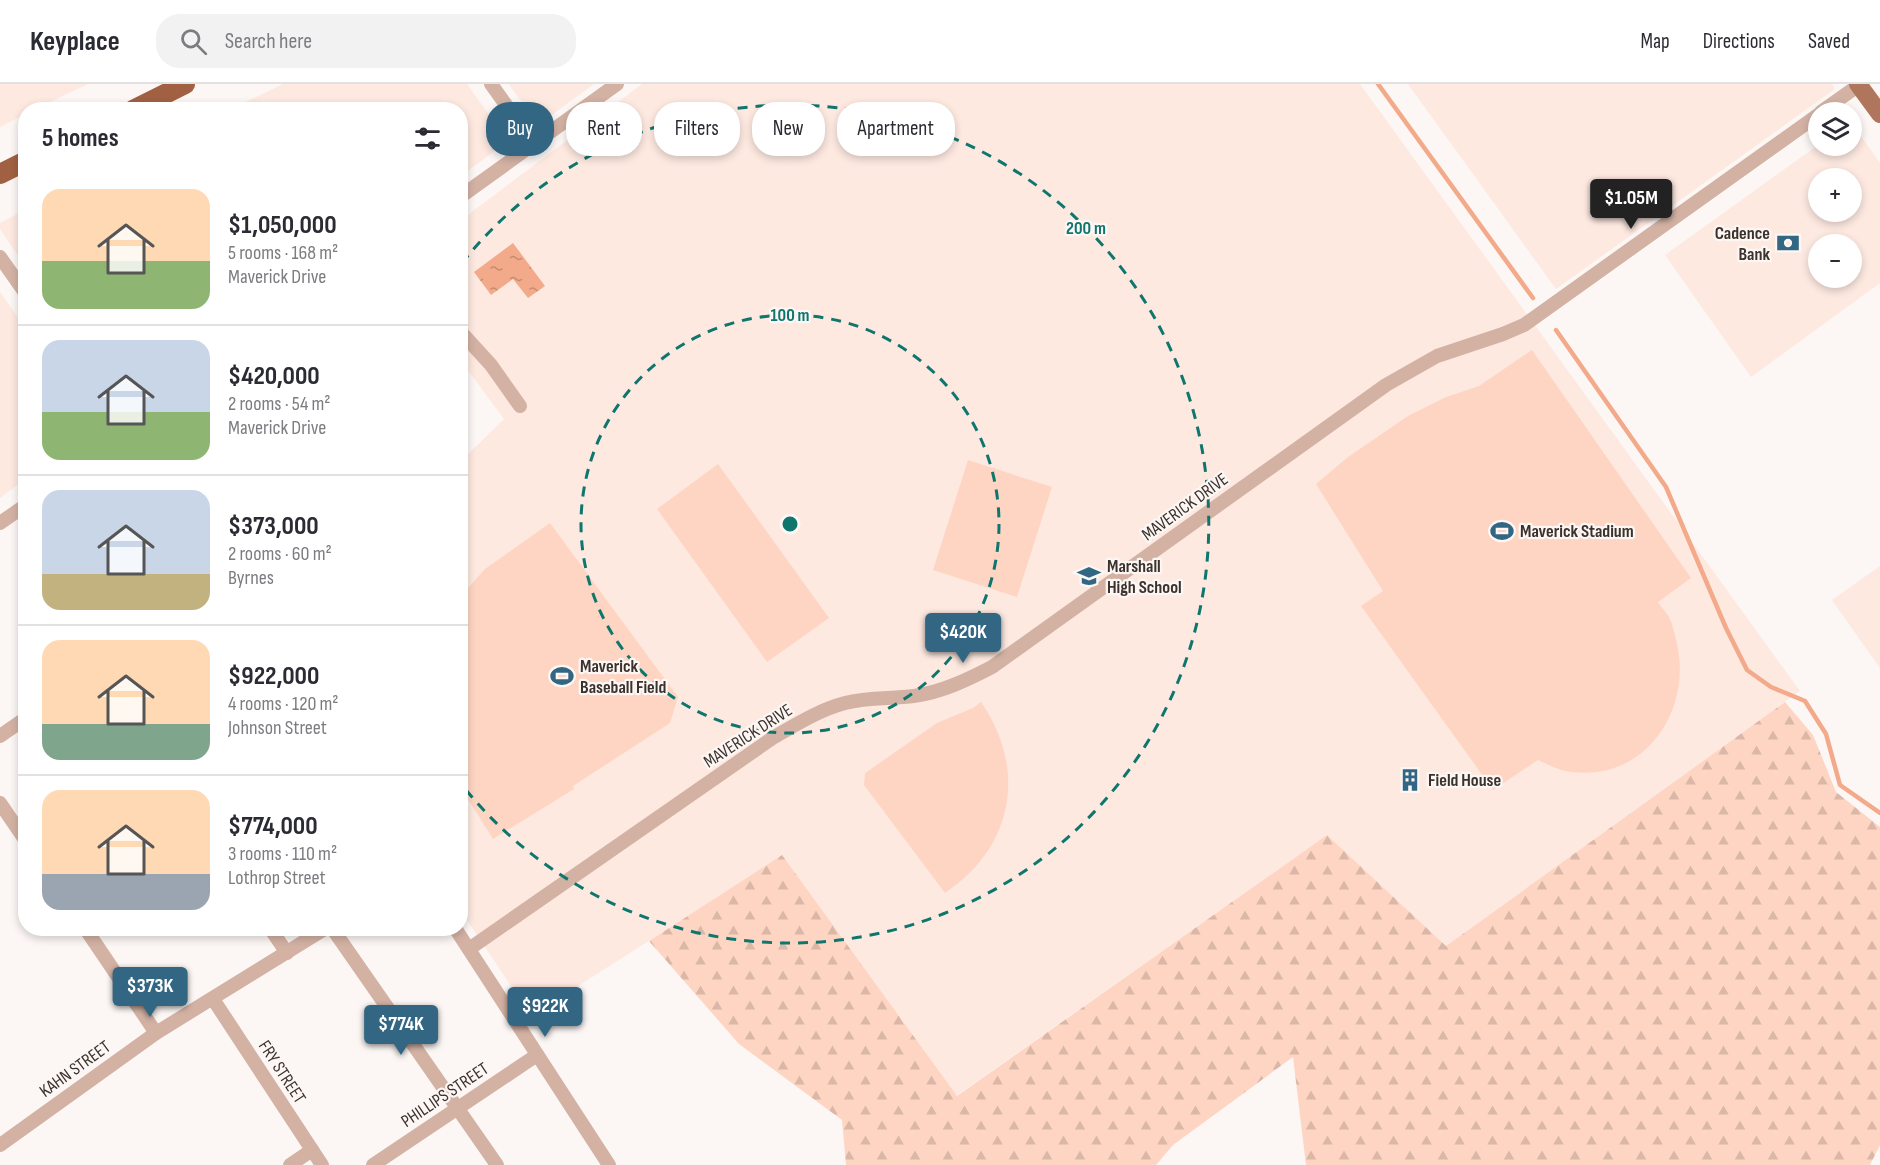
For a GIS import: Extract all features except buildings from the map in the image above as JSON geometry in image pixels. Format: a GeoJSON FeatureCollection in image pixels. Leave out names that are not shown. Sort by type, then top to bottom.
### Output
{"type":"FeatureCollection","features":[{"type":"Feature","properties":{"kind":"highway"},"geometry":{"type":"LineString","coordinates":[[149,102],[185,84]]}},
{"type":"Feature","properties":{"kind":"highway"},"geometry":{"type":"LineString","coordinates":[[0,174],[18,165]]}},
{"type":"Feature","properties":{"kind":"main road"},"geometry":{"type":"LineString","coordinates":[[1859,85],[1880,114]]}},
{"type":"Feature","properties":{"kind":"street"},"geometry":{"type":"LineString","coordinates":[[491,84],[504,102]]}},
{"type":"Feature","properties":{"kind":"street"},"geometry":{"type":"LineString","coordinates":[[554,130],[617,84]]}},
{"type":"Feature","properties":{"kind":"street","name":"MAVERICK DRIVE"},"geometry":{"type":"LineString","coordinates":[[1836,102],[1859,85]]}},
{"type":"Feature","properties":{"kind":"street","name":"MAVERICK DRIVE"},"geometry":{"type":"LineString","coordinates":[[469,949],[774,737],[802,721],[845,703],[913,696],[938,690],[992,667],[1386,385],[1437,356],[1524,325],[1808,123]]}},
{"type":"Feature","properties":{"kind":"street"},"geometry":{"type":"LineString","coordinates":[[468,191],[517,156]]}},
{"type":"Feature","properties":{"kind":"street"},"geometry":{"type":"LineString","coordinates":[[0,257],[18,283]]}},
{"type":"Feature","properties":{"kind":"street"},"geometry":{"type":"LineString","coordinates":[[468,340],[491,365],[520,406]]}},
{"type":"Feature","properties":{"kind":"street"},"geometry":{"type":"LineString","coordinates":[[0,523],[18,511]]}},
{"type":"Feature","properties":{"kind":"street"},"geometry":{"type":"LineString","coordinates":[[0,736],[18,724]]}},
{"type":"Feature","properties":{"kind":"street"},"geometry":{"type":"LineString","coordinates":[[0,803],[18,829]]}},
{"type":"Feature","properties":{"kind":"street"},"geometry":{"type":"LineString","coordinates":[[91,936],[156,1033]]}},
{"type":"Feature","properties":{"kind":"street"},"geometry":{"type":"LineString","coordinates":[[275,936],[287,953]]}},
{"type":"Feature","properties":{"kind":"street","name":"KAHN STREET"},"geometry":{"type":"LineString","coordinates":[[0,1145],[156,1033],[314,936]]}},
{"type":"Feature","properties":{"kind":"street"},"geometry":{"type":"LineString","coordinates":[[338,936],[496,1165]]}},
{"type":"Feature","properties":{"kind":"street"},"geometry":{"type":"LineString","coordinates":[[460,936],[609,1165]]}},
{"type":"Feature","properties":{"kind":"street","name":"FRY STREET"},"geometry":{"type":"LineString","coordinates":[[213,999],[322,1165]]}},
{"type":"Feature","properties":{"kind":"street","name":"PHILLIPS STREET"},"geometry":{"type":"LineString","coordinates":[[373,1165],[537,1054]]}},
{"type":"Feature","properties":{"kind":"street"},"geometry":{"type":"LineString","coordinates":[[290,1165],[312,1150]]}},
{"type":"Feature","properties":{"kind":"shaded area"},"geometry":{"type":"Polygon","coordinates":[[[0,84],[88,84],[50,102],[18,102],[18,118],[0,127],[0,84]]]}},
{"type":"Feature","properties":{"kind":"shaded area"},"geometry":{"type":"Polygon","coordinates":[[[283,84],[467,84],[486,110],[486,156],[488,156],[468,171],[468,102],[246,102],[283,84]]]}},
{"type":"Feature","properties":{"kind":"shaded area"},"geometry":{"type":"Polygon","coordinates":[[[509,84],[594,84],[569,102],[566,102],[566,104],[554,113],[554,102],[522,102],[509,84]]]}},
{"type":"Feature","properties":{"kind":"shaded area","name":"Marshall High School"},"geometry":{"type":"Polygon","coordinates":[[[642,84],[1360,84],[1800,691],[1446,946],[1327,835],[956,1096],[782,856],[531,1016],[468,922],[468,454],[504,419],[468,370],[468,215],[546,156],[554,156],[554,150],[566,141],[566,156],[642,156],[642,102],[618,102],[642,84]]]}},
{"type":"Feature","properties":{"kind":"shaded area"},"geometry":{"type":"Polygon","coordinates":[[[1408,84],[1832,84],[1835,89],[1817,102],[1808,102],[1808,108],[1556,289],[1408,84]]]}},
{"type":"Feature","properties":{"kind":"shaded area"},"geometry":{"type":"Polygon","coordinates":[[[1862,138],[1880,163],[1880,283],[1751,377],[1665,255],[1808,152],[1808,156],[1862,156],[1862,138]]]}},
{"type":"Feature","properties":{"kind":"shaded area"},"geometry":{"type":"Polygon","coordinates":[[[18,214],[18,256],[0,229],[0,223],[18,214]]]}},
{"type":"Feature","properties":{"kind":"shaded area"},"geometry":{"type":"Polygon","coordinates":[[[0,292],[18,318],[18,484],[0,498],[0,292]]]}},
{"type":"Feature","properties":{"kind":"shaded area"},"geometry":{"type":"Polygon","coordinates":[[[1880,566],[1880,668],[1832,600],[1880,566]]]}},
{"type":"Feature","properties":{"kind":"green space","name":"Maverick Stadium"},"geometry":{"type":"Polygon","coordinates":[[[1532,350],[1691,578],[1658,602],[1673,627],[1680,669],[1677,693],[1670,716],[1658,736],[1642,753],[1622,765],[1598,772],[1572,772],[1538,760],[1493,790],[1361,606],[1383,591],[1316,484],[1348,457],[1408,416],[1446,397],[1479,386],[1532,350]]]}},
{"type":"Feature","properties":{"kind":"green space"},"geometry":{"type":"Polygon","coordinates":[[[968,460],[1052,487],[1017,597],[933,570],[968,460]]]}},
{"type":"Feature","properties":{"kind":"green space"},"geometry":{"type":"Polygon","coordinates":[[[718,464],[829,618],[767,662],[657,509],[718,464]]]}},
{"type":"Feature","properties":{"kind":"green space","name":"Maverick Baseball Field"},"geometry":{"type":"Polygon","coordinates":[[[550,523],[678,697],[670,723],[573,786],[574,789],[493,839],[468,799],[468,588],[485,569],[550,523]]]}},
{"type":"Feature","properties":{"kind":"green space"},"geometry":{"type":"Polygon","coordinates":[[[981,702],[996,728],[1005,754],[1008,780],[1006,806],[999,831],[986,854],[968,875],[945,893],[864,785],[865,773],[937,723],[973,708],[981,702]]]}},
{"type":"Feature","properties":{"kind":"green space"},"geometry":{"type":"Polygon","coordinates":[[[1785,702],[1813,735],[1836,792],[1880,827],[1880,1145],[1870,1165],[1306,1165],[1293,1057],[1173,1145],[1156,1165],[846,1165],[842,1120],[739,1044],[649,941],[782,855],[957,1096],[1327,835],[1446,946],[1785,702]]]}},
{"type":"Feature","properties":{"kind":"water"},"geometry":{"type":"Polygon","coordinates":[[[513,243],[545,286],[528,298],[513,279],[491,295],[474,272],[513,243]]]}},
{"type":"Feature","properties":{"kind":"waterway"},"geometry":{"type":"LineString","coordinates":[[1378,84],[1533,298]]}},
{"type":"Feature","properties":{"kind":"waterway"},"geometry":{"type":"LineString","coordinates":[[1556,330],[1666,487],[1726,628],[1747,670],[1771,687],[1805,701],[1826,734],[1840,785],[1880,813]]}},
{"type":"Feature","properties":{"kind":"place","name":"Cadence Bank"},"geometry":{"type":"Point","coordinates":[1788,243]}},
{"type":"Feature","properties":{"kind":"place","name":"Maverick Stadium"},"geometry":{"type":"Point","coordinates":[1502,531]}},
{"type":"Feature","properties":{"kind":"place","name":"Marshall High School"},"geometry":{"type":"Point","coordinates":[1089,576]}},
{"type":"Feature","properties":{"kind":"place","name":"Maverick Baseball Field"},"geometry":{"type":"Point","coordinates":[562,676]}},
{"type":"Feature","properties":{"kind":"place","name":"Field House"},"geometry":{"type":"Point","coordinates":[1410,780]}}]}
